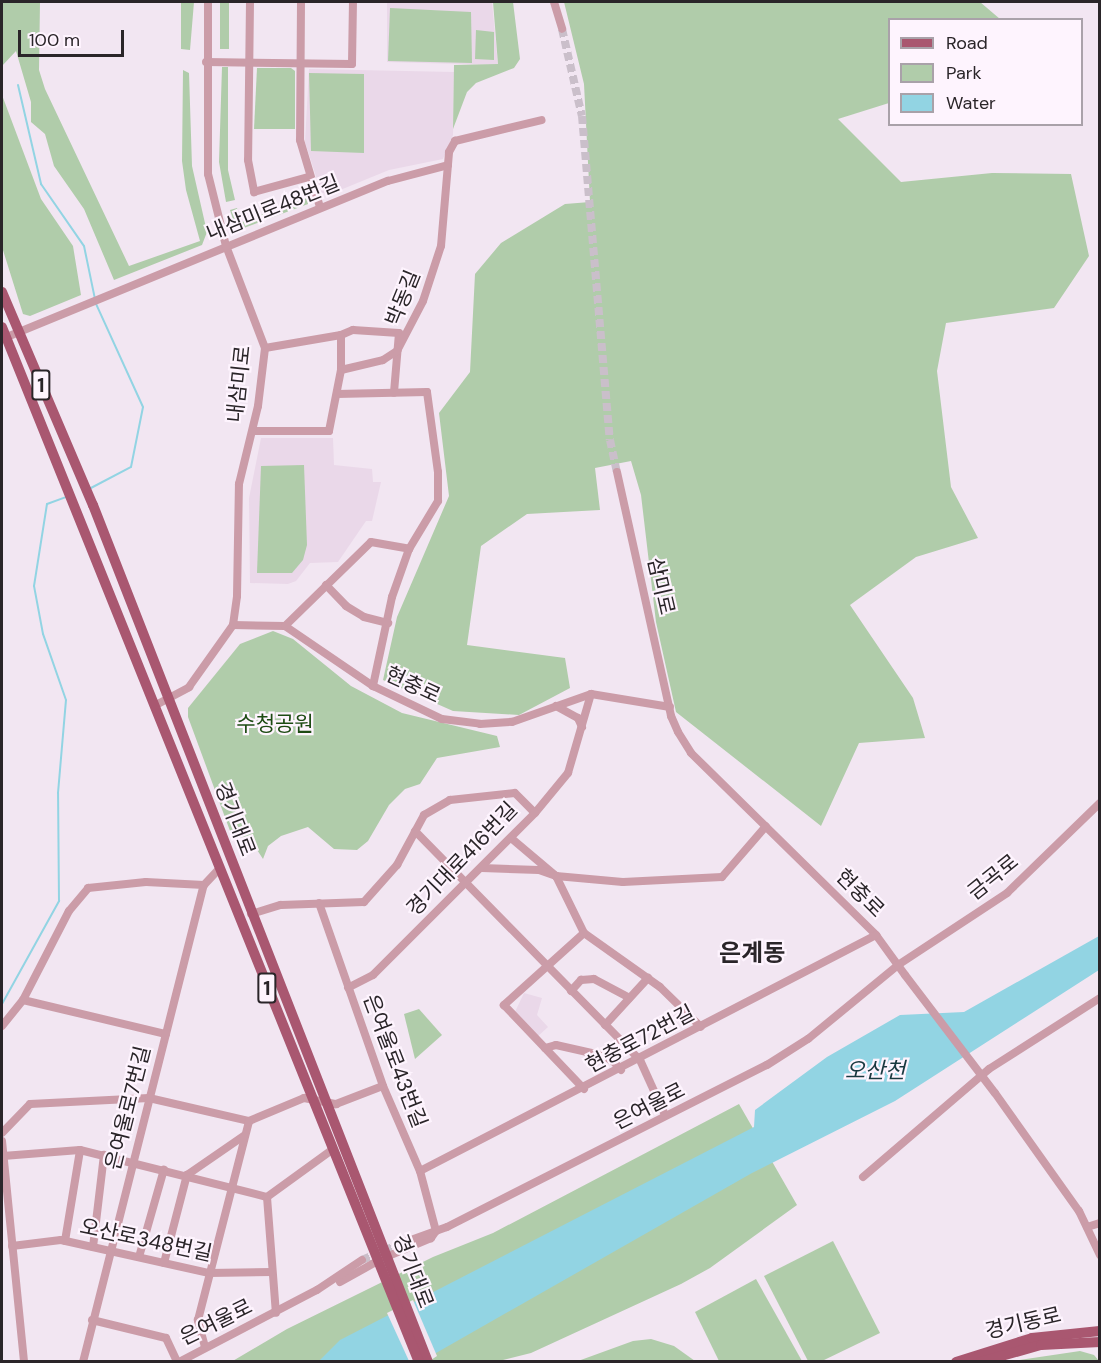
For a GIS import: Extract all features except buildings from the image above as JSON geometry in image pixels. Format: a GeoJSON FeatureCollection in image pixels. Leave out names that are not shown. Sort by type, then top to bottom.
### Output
{"type":"FeatureCollection","features":[{"type":"Feature","properties":{"kind":"main road","name":"경기대로"},"geometry":{"type":"LineString","coordinates":[[2,292],[93,505],[325,1102],[419,1362]]}},
{"type":"Feature","properties":{"kind":"main road","name":"경기대로"},"geometry":{"type":"LineString","coordinates":[[3,334],[78,511],[332,1150],[428,1362]]}},
{"type":"Feature","properties":{"kind":"main road","name":"경기동로"},"geometry":{"type":"LineString","coordinates":[[956,1362],[1032,1338],[1100,1331]]}},
{"type":"Feature","properties":{"kind":"main road","name":"경기동로"},"geometry":{"type":"LineString","coordinates":[[980,1362],[1041,1345],[1100,1342]]}},
{"type":"Feature","properties":{"kind":"street","name":"내삼미로"},"geometry":{"type":"LineString","coordinates":[[154,706],[168,701],[189,687],[233,625],[237,596],[238,492],[253,431],[265,348],[226,246],[207,165],[208,2]]}},
{"type":"Feature","properties":{"kind":"street"},"geometry":{"type":"LineString","coordinates":[[250,2],[248,160],[254,192],[309,177]]}},
{"type":"Feature","properties":{"kind":"street"},"geometry":{"type":"LineString","coordinates":[[301,2],[300,140],[309,177],[320,207]]}},
{"type":"Feature","properties":{"kind":"street"},"geometry":{"type":"LineString","coordinates":[[206,62],[352,64],[353,2]]}},
{"type":"Feature","properties":{"kind":"street"},"geometry":{"type":"LineString","coordinates":[[554,2],[562,29]]}},
{"type":"Feature","properties":{"kind":"street","name":"박동길"},"geometry":{"type":"LineString","coordinates":[[341,370],[383,360],[397,351],[418,311],[439,254],[448,165],[455,141],[542,120]]}},
{"type":"Feature","properties":{"kind":"street","name":"내삼미로48번길"},"geometry":{"type":"LineString","coordinates":[[3,334],[18,331],[84,305],[320,207],[406,174],[448,165]]}},
{"type":"Feature","properties":{"kind":"street"},"geometry":{"type":"LineString","coordinates":[[265,348],[341,335],[353,330],[399,333],[394,393]]}},
{"type":"Feature","properties":{"kind":"street"},"geometry":{"type":"LineString","coordinates":[[253,431],[329,432],[341,370],[341,335]]}},
{"type":"Feature","properties":{"kind":"street"},"geometry":{"type":"LineString","coordinates":[[337,394],[427,392],[438,472],[438,501],[409,549],[392,597],[373,686]]}},
{"type":"Feature","properties":{"kind":"street","name":"삼미로"},"geometry":{"type":"LineString","coordinates":[[617,472],[670,707]]}},
{"type":"Feature","properties":{"kind":"street"},"geometry":{"type":"LineString","coordinates":[[233,625],[285,626],[371,542],[409,549]]}},
{"type":"Feature","properties":{"kind":"street"},"geometry":{"type":"LineString","coordinates":[[327,585],[346,606],[364,618],[388,623]]}},
{"type":"Feature","properties":{"kind":"street","name":"현충로"},"geometry":{"type":"LineString","coordinates":[[285,626],[373,686],[442,719],[480,724],[530,718],[591,694]]}},
{"type":"Feature","properties":{"kind":"street"},"geometry":{"type":"LineString","coordinates":[[535,813],[568,772],[591,694],[670,707]]}},
{"type":"Feature","properties":{"kind":"street"},"geometry":{"type":"LineString","coordinates":[[556,706],[578,718],[582,729]]}},
{"type":"Feature","properties":{"kind":"street","name":"현충로"},"geometry":{"type":"LineString","coordinates":[[670,707],[678,732],[691,753],[876,935],[995,1093],[1087,1227],[1100,1255]]}},
{"type":"Feature","properties":{"kind":"street","name":"경기대로416번길"},"geometry":{"type":"LineString","coordinates":[[251,914],[281,904],[364,902],[396,865],[424,815],[450,800],[489,793],[515,793],[535,813],[373,975],[348,988]]}},
{"type":"Feature","properties":{"kind":"street","name":"금곡로"},"geometry":{"type":"LineString","coordinates":[[898,965],[1007,893],[1100,803]]}},
{"type":"Feature","properties":{"kind":"street"},"geometry":{"type":"LineString","coordinates":[[482,868],[538,870],[556,876],[623,882],[722,877],[766,826]]}},
{"type":"Feature","properties":{"kind":"street"},"geometry":{"type":"LineString","coordinates":[[415,831],[640,1060],[665,1115]]}},
{"type":"Feature","properties":{"kind":"street"},"geometry":{"type":"LineString","coordinates":[[511,838],[556,876],[584,933],[648,978],[701,1027]]}},
{"type":"Feature","properties":{"kind":"street","name":"은여울로7번길"},"geometry":{"type":"LineString","coordinates":[[83,1362],[204,885],[219,869]]}},
{"type":"Feature","properties":{"kind":"street"},"geometry":{"type":"LineString","coordinates":[[2,1026],[23,1000],[69,911],[88,888],[146,882],[204,885]]}},
{"type":"Feature","properties":{"kind":"street","name":"은여울로43번길"},"geometry":{"type":"LineString","coordinates":[[319,903],[383,1086],[420,1171],[436,1232]]}},
{"type":"Feature","properties":{"kind":"street"},"geometry":{"type":"LineString","coordinates":[[584,933],[504,1005],[584,1089]]}},
{"type":"Feature","properties":{"kind":"street","name":"현충로72번길"},"geometry":{"type":"LineString","coordinates":[[420,1171],[621,1070],[876,935]]}},
{"type":"Feature","properties":{"kind":"street","name":"은여울로"},"geometry":{"type":"LineString","coordinates":[[397,1245],[436,1232],[602,1151],[665,1115],[727,1086],[808,1039],[898,965]]}},
{"type":"Feature","properties":{"kind":"street"},"geometry":{"type":"LineString","coordinates":[[605,1025],[648,978]]}},
{"type":"Feature","properties":{"kind":"street"},"geometry":{"type":"LineString","coordinates":[[571,991],[581,980],[594,979],[629,998]]}},
{"type":"Feature","properties":{"kind":"street"},"geometry":{"type":"LineString","coordinates":[[863,1177],[989,1069],[1100,998]]}},
{"type":"Feature","properties":{"kind":"street"},"geometry":{"type":"LineString","coordinates":[[23,1000],[166,1034]]}},
{"type":"Feature","properties":{"kind":"street"},"geometry":{"type":"LineString","coordinates":[[544,1048],[556,1045],[596,1054],[613,1061],[621,1070]]}},
{"type":"Feature","properties":{"kind":"street"},"geometry":{"type":"LineString","coordinates":[[2,1133],[30,1104],[150,1098],[249,1121],[304,1098],[313,1102],[336,1104],[383,1086]]}},
{"type":"Feature","properties":{"kind":"street"},"geometry":{"type":"LineString","coordinates":[[205,1347],[198,1320],[249,1121]]}},
{"type":"Feature","properties":{"kind":"street"},"geometry":{"type":"LineString","coordinates":[[164,1263],[187,1174],[245,1135]]}},
{"type":"Feature","properties":{"kind":"street"},"geometry":{"type":"LineString","coordinates":[[2,1141],[24,1362]]}},
{"type":"Feature","properties":{"kind":"street"},"geometry":{"type":"LineString","coordinates":[[3,1156],[80,1150],[187,1174],[267,1197]]}},
{"type":"Feature","properties":{"kind":"street"},"geometry":{"type":"LineString","coordinates":[[65,1241],[80,1150]]}},
{"type":"Feature","properties":{"kind":"street"},"geometry":{"type":"LineString","coordinates":[[267,1197],[332,1150]]}},
{"type":"Feature","properties":{"kind":"street"},"geometry":{"type":"LineString","coordinates":[[93,1246],[104,1155]]}},
{"type":"Feature","properties":{"kind":"street"},"geometry":{"type":"LineString","coordinates":[[139,1257],[164,1169]]}},
{"type":"Feature","properties":{"kind":"street"},"geometry":{"type":"LineString","coordinates":[[267,1197],[276,1312]]}},
{"type":"Feature","properties":{"kind":"street"},"geometry":{"type":"LineString","coordinates":[[1087,1227],[1100,1223]]}},
{"type":"Feature","properties":{"kind":"street"},"geometry":{"type":"LineString","coordinates":[[318,1290],[329,1289],[383,1263],[431,1238],[436,1232]]}},
{"type":"Feature","properties":{"kind":"street","name":"오산로348번길"},"geometry":{"type":"LineString","coordinates":[[12,1246],[65,1241],[209,1274],[272,1272]]}},
{"type":"Feature","properties":{"kind":"street","name":"은여울로"},"geometry":{"type":"LineString","coordinates":[[178,1362],[318,1290],[362,1260]]}},
{"type":"Feature","properties":{"kind":"street"},"geometry":{"type":"LineString","coordinates":[[92,1320],[166,1338],[178,1362]]}},
{"type":"Feature","properties":{"kind":"shaded area"},"geometry":{"type":"Polygon","coordinates":[[[387,2],[492,2],[498,65],[387,62],[387,2]]]}},
{"type":"Feature","properties":{"kind":"shaded area"},"geometry":{"type":"Polygon","coordinates":[[[309,69],[454,72],[453,135],[443,159],[389,170],[328,195],[321,192],[305,142],[309,69]]]}},
{"type":"Feature","properties":{"kind":"shaded area"},"geometry":{"type":"Polygon","coordinates":[[[261,438],[333,438],[334,465],[372,469],[373,482],[381,482],[372,521],[366,521],[338,562],[310,563],[296,581],[288,584],[250,583],[249,498],[261,438]]]}},
{"type":"Feature","properties":{"kind":"shaded area"},"geometry":{"type":"Polygon","coordinates":[[[524,993],[542,998],[537,1015],[548,1027],[537,1037],[514,1014],[524,993]]]}},
{"type":"Feature","properties":{"kind":"green space"},"geometry":{"type":"Polygon","coordinates":[[[2,2],[40,2],[39,70],[45,89],[129,266],[200,241],[186,190],[182,161],[183,70],[189,73],[192,166],[207,232],[202,245],[114,280],[84,209],[54,166],[45,134],[31,122],[31,102],[16,51],[2,66],[2,2]]]}},
{"type":"Feature","properties":{"kind":"green space"},"geometry":{"type":"Polygon","coordinates":[[[181,2],[194,2],[190,50],[181,49],[181,2]]]}},
{"type":"Feature","properties":{"kind":"green space"},"geometry":{"type":"Polygon","coordinates":[[[220,2],[229,2],[229,49],[220,49],[220,2]]]}},
{"type":"Feature","properties":{"kind":"green space"},"geometry":{"type":"Polygon","coordinates":[[[493,2],[513,2],[520,59],[514,68],[476,83],[467,92],[453,129],[454,65],[498,64],[493,2]]]}},
{"type":"Feature","properties":{"kind":"green space"},"geometry":{"type":"Polygon","coordinates":[[[564,2],[980,2],[999,18],[888,18],[888,103],[838,119],[901,182],[992,173],[1071,174],[1089,256],[1054,308],[946,323],[937,371],[951,487],[978,538],[916,557],[850,605],[913,698],[925,738],[859,743],[821,826],[676,712],[656,622],[641,495],[631,461],[595,468],[600,510],[527,514],[481,546],[467,645],[565,658],[570,688],[519,715],[453,711],[383,680],[397,617],[449,496],[439,413],[470,372],[475,274],[501,243],[565,204],[590,202],[584,84],[564,2]]]}},
{"type":"Feature","properties":{"kind":"green space"},"geometry":{"type":"Polygon","coordinates":[[[390,8],[471,12],[472,63],[388,61],[390,8]]]}},
{"type":"Feature","properties":{"kind":"green space"},"geometry":{"type":"Polygon","coordinates":[[[476,30],[494,32],[494,60],[475,59],[476,30]]]}},
{"type":"Feature","properties":{"kind":"green space"},"geometry":{"type":"Polygon","coordinates":[[[222,67],[228,67],[228,170],[235,200],[226,202],[219,162],[222,67]]]}},
{"type":"Feature","properties":{"kind":"green space"},"geometry":{"type":"Polygon","coordinates":[[[257,68],[291,68],[295,71],[295,129],[254,129],[257,68]]]}},
{"type":"Feature","properties":{"kind":"green space"},"geometry":{"type":"Polygon","coordinates":[[[309,73],[364,74],[364,153],[311,151],[309,73]]]}},
{"type":"Feature","properties":{"kind":"green space"},"geometry":{"type":"Polygon","coordinates":[[[2,95],[41,199],[73,246],[81,295],[30,316],[23,314],[2,247],[2,95]]]}},
{"type":"Feature","properties":{"kind":"green space"},"geometry":{"type":"Polygon","coordinates":[[[310,197],[308,204],[241,229],[235,225],[230,210],[237,208],[242,222],[310,197]]]}},
{"type":"Feature","properties":{"kind":"green space"},"geometry":{"type":"Polygon","coordinates":[[[304,465],[307,545],[303,560],[292,573],[257,573],[261,466],[304,465]]]}},
{"type":"Feature","properties":{"kind":"green space","name":"수청공원"},"geometry":{"type":"Polygon","coordinates":[[[273,631],[293,639],[351,686],[402,713],[497,736],[500,747],[437,758],[420,784],[405,789],[389,805],[368,841],[357,850],[334,849],[308,827],[281,836],[268,846],[263,859],[248,836],[233,839],[188,717],[188,708],[240,644],[273,631]]]}},
{"type":"Feature","properties":{"kind":"green space"},"geometry":{"type":"Polygon","coordinates":[[[419,1009],[442,1035],[415,1059],[404,1014],[419,1009]]]}},
{"type":"Feature","properties":{"kind":"green space"},"geometry":{"type":"Polygon","coordinates":[[[739,1104],[797,1205],[710,1268],[681,1284],[531,1353],[495,1362],[231,1362],[287,1329],[433,1257],[493,1233],[739,1104]]]}},
{"type":"Feature","properties":{"kind":"green space"},"geometry":{"type":"Polygon","coordinates":[[[833,1241],[880,1333],[822,1361],[808,1361],[764,1276],[833,1241]]]}},
{"type":"Feature","properties":{"kind":"green space"},"geometry":{"type":"Polygon","coordinates":[[[756,1279],[802,1361],[719,1361],[695,1312],[756,1279]]]}},
{"type":"Feature","properties":{"kind":"green space"},"geometry":{"type":"Polygon","coordinates":[[[651,1339],[674,1346],[695,1361],[578,1361],[633,1341],[651,1339]]]}},
{"type":"Feature","properties":{"kind":"green space"},"geometry":{"type":"Polygon","coordinates":[[[1080,1351],[1094,1355],[1099,1361],[1012,1361],[1080,1351]]]}},
{"type":"Feature","properties":{"kind":"water","name":"오산천"},"geometry":{"type":"Polygon","coordinates":[[[1099,936],[1099,970],[895,1101],[752,1173],[422,1361],[318,1362],[340,1340],[754,1127],[755,1110],[827,1057],[900,1015],[964,1012],[1099,936]]]}},
{"type":"Feature","properties":{"kind":"pier"},"geometry":{"type":"Polygon","coordinates":[[[413,1300],[437,1356],[428,1362],[409,1361],[387,1313],[413,1300]]]}},
{"type":"Feature","properties":{"kind":"waterway"},"geometry":{"type":"LineString","coordinates":[[18,85],[41,184],[84,246],[95,299]]}},
{"type":"Feature","properties":{"kind":"waterway"},"geometry":{"type":"LineString","coordinates":[[89,489],[131,467],[143,407],[96,304]]}},
{"type":"Feature","properties":{"kind":"waterway"},"geometry":{"type":"LineString","coordinates":[[2,1004],[59,901],[58,793],[66,700],[43,634],[34,586],[47,504],[66,497]]}},
{"type":"Feature","properties":{"kind":"tunnel"},"geometry":{"type":"LineString","coordinates":[[562,29],[582,116],[610,440],[617,472]]}},
{"type":"Feature","properties":{"kind":"tunnel"},"geometry":{"type":"LineString","coordinates":[[362,1260],[397,1245]]}},
{"type":"Feature","properties":{"kind":"district","name":"은계동"},"geometry":{"type":"Point","coordinates":[752,953]}}]}
